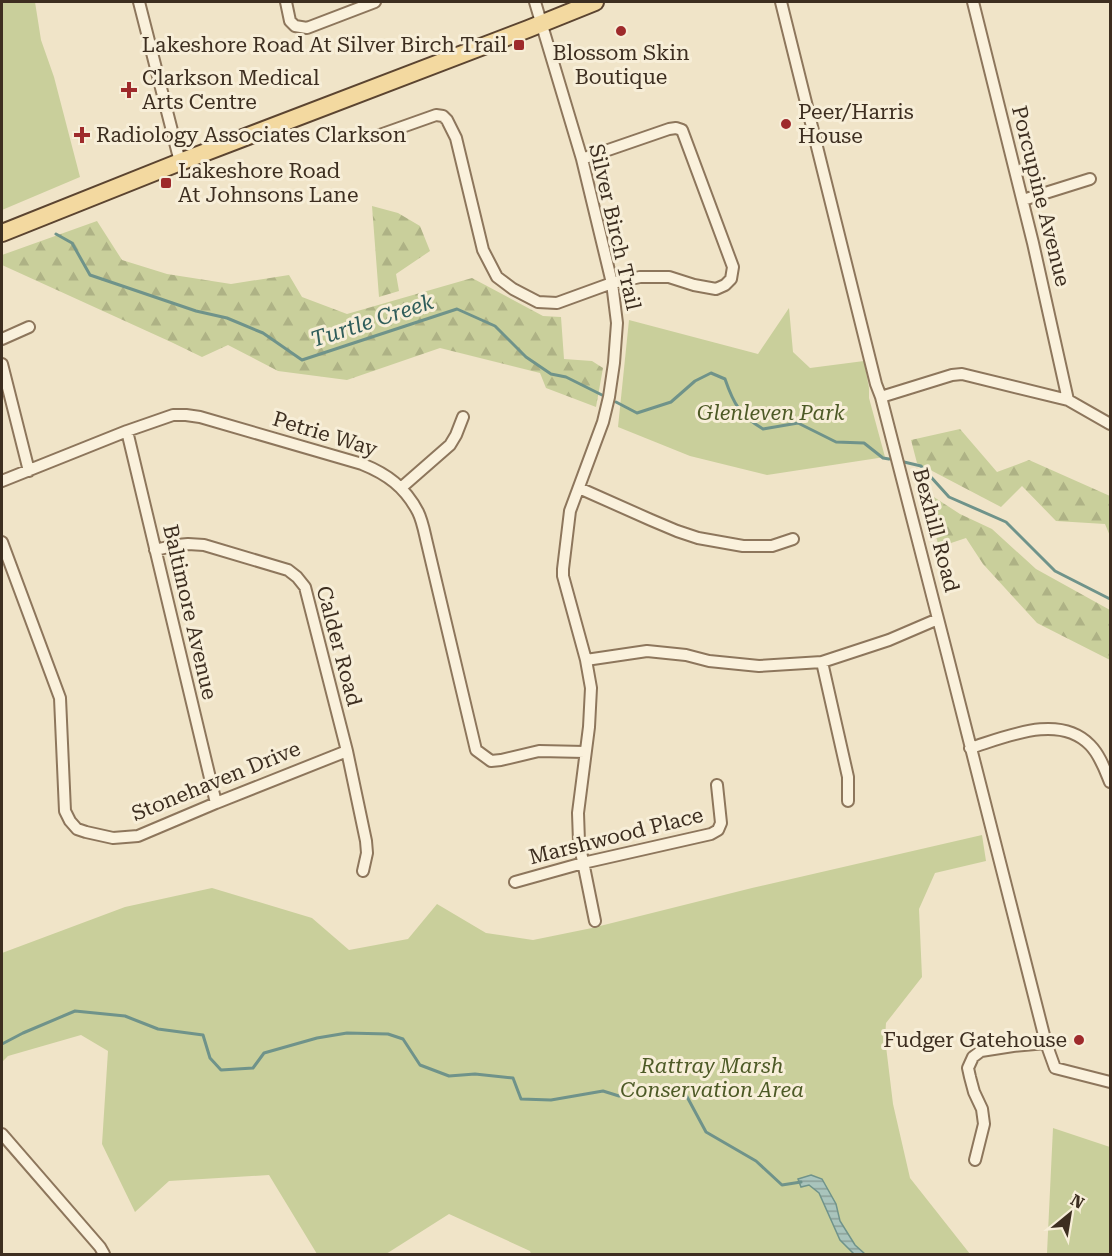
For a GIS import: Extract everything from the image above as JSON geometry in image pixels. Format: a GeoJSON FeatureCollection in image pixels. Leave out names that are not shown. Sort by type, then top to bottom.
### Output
{"type":"FeatureCollection","features":[{"type":"Feature","properties":{"kind":"main road"},"geometry":{"type":"LineString","coordinates":[[2,233],[595,2]]}},
{"type":"Feature","properties":{"kind":"street"},"geometry":{"type":"LineString","coordinates":[[139,2],[180,162]]}},
{"type":"Feature","properties":{"kind":"street"},"geometry":{"type":"LineString","coordinates":[[286,2],[290,21],[295,26],[307,28],[375,2]]}},
{"type":"Feature","properties":{"kind":"street","name":"Silver Birch Trail"},"geometry":{"type":"LineString","coordinates":[[535,2],[582,159],[612,283],[617,323],[611,390],[603,423],[570,512],[563,576],[586,660],[591,688],[589,727],[578,813],[579,842],[595,921]]}},
{"type":"Feature","properties":{"kind":"street","name":"Bexhill Road"},"geometry":{"type":"LineString","coordinates":[[781,2],[876,384],[1046,1043],[1055,1068],[1110,1082]]}},
{"type":"Feature","properties":{"kind":"street","name":"Porcupine Avenue"},"geometry":{"type":"LineString","coordinates":[[972,2],[1023,200],[1068,400]]}},
{"type":"Feature","properties":{"kind":"street"},"geometry":{"type":"LineString","coordinates":[[374,137],[436,115],[443,116],[447,120],[456,138],[483,250],[497,277],[513,289],[538,302],[557,303],[612,283],[640,277],[669,278],[716,289],[726,285],[731,279],[734,267],[682,130],[669,129],[582,159]]}},
{"type":"Feature","properties":{"kind":"street"},"geometry":{"type":"LineString","coordinates":[[1023,200],[1090,179]]}},
{"type":"Feature","properties":{"kind":"street"},"geometry":{"type":"LineString","coordinates":[[2,339],[29,327]]}},
{"type":"Feature","properties":{"kind":"street"},"geometry":{"type":"LineString","coordinates":[[2,364],[29,471]]}},
{"type":"Feature","properties":{"kind":"street"},"geometry":{"type":"LineString","coordinates":[[881,397],[962,374],[1068,400],[1110,424]]}},
{"type":"Feature","properties":{"kind":"street","name":"Petrie Way"},"geometry":{"type":"LineString","coordinates":[[2,481],[173,415],[200,417],[362,464],[382,472],[402,487],[419,513],[476,750],[491,760],[501,760],[539,751],[585,752]]}},
{"type":"Feature","properties":{"kind":"street"},"geometry":{"type":"LineString","coordinates":[[402,487],[450,446],[463,417]]}},
{"type":"Feature","properties":{"kind":"street","name":"Baltimore Avenue"},"geometry":{"type":"LineString","coordinates":[[127,431],[216,803]]}},
{"type":"Feature","properties":{"kind":"street"},"geometry":{"type":"LineString","coordinates":[[579,488],[676,531],[698,538],[743,546],[772,546],[793,539]]}},
{"type":"Feature","properties":{"kind":"street","name":"Stonehaven Drive"},"geometry":{"type":"LineString","coordinates":[[2,542],[60,698],[65,810],[77,829],[113,838],[138,836],[347,751]]}},
{"type":"Feature","properties":{"kind":"street","name":"Calder Road"},"geometry":{"type":"LineString","coordinates":[[155,550],[177,544],[204,545],[288,570],[305,587],[347,751],[366,841],[367,853],[363,871]]}},
{"type":"Feature","properties":{"kind":"street"},"geometry":{"type":"LineString","coordinates":[[586,660],[647,651],[759,666],[822,662],[865,649],[938,619]]}},
{"type":"Feature","properties":{"kind":"street"},"geometry":{"type":"LineString","coordinates":[[822,662],[848,777],[848,801]]}},
{"type":"Feature","properties":{"kind":"street"},"geometry":{"type":"LineString","coordinates":[[970,748],[1028,731],[1061,729],[1078,736],[1090,745],[1101,761],[1110,782]]}},
{"type":"Feature","properties":{"kind":"street","name":"Marshwood Place"},"geometry":{"type":"LineString","coordinates":[[515,882],[583,863],[711,834],[718,830],[721,823],[717,786]]}},
{"type":"Feature","properties":{"kind":"street"},"geometry":{"type":"LineString","coordinates":[[975,1160],[984,1124],[982,1109],[969,1077],[968,1068],[973,1057],[981,1052],[1012,1046],[1046,1043]]}},
{"type":"Feature","properties":{"kind":"street"},"geometry":{"type":"LineString","coordinates":[[2,1134],[104,1254]]}},
{"type":"Feature","properties":{"kind":"green space"},"geometry":{"type":"Polygon","coordinates":[[[2,2],[35,2],[41,40],[54,77],[80,177],[2,210],[2,2]]]}},
{"type":"Feature","properties":{"kind":"green space"},"geometry":{"type":"Polygon","coordinates":[[[372,206],[398,213],[420,226],[430,251],[396,274],[399,291],[379,297],[372,206]]]}},
{"type":"Feature","properties":{"kind":"green space"},"geometry":{"type":"Polygon","coordinates":[[[97,221],[122,260],[167,274],[231,284],[289,275],[302,297],[347,314],[472,278],[543,316],[561,317],[564,359],[592,361],[603,368],[596,407],[546,388],[540,373],[440,348],[347,380],[278,371],[228,345],[202,357],[2,265],[2,255],[97,221]]]}},
{"type":"Feature","properties":{"kind":"green space","name":"Glenleven Park"},"geometry":{"type":"Polygon","coordinates":[[[789,308],[793,352],[810,368],[864,361],[869,398],[885,457],[767,475],[690,456],[618,427],[629,320],[758,354],[789,308]]]}},
{"type":"Feature","properties":{"kind":"green space"},"geometry":{"type":"Polygon","coordinates":[[[960,429],[997,472],[1029,460],[1110,496],[1110,536],[1105,524],[1056,521],[1022,486],[1001,507],[917,463],[911,440],[960,429]]]}},
{"type":"Feature","properties":{"kind":"green space"},"geometry":{"type":"Polygon","coordinates":[[[923,490],[960,514],[992,529],[1036,569],[1110,610],[1110,660],[1037,623],[983,564],[966,538],[939,547],[923,490]]]}},
{"type":"Feature","properties":{"kind":"green space","name":"Rattray Marsh Conservation Area"},"geometry":{"type":"Polygon","coordinates":[[[982,835],[986,861],[935,873],[919,909],[922,977],[886,1023],[885,1038],[893,1104],[910,1178],[970,1254],[531,1254],[530,1251],[449,1214],[386,1254],[317,1254],[269,1175],[169,1181],[135,1212],[102,1144],[108,1051],[81,1035],[8,1056],[2,1062],[2,953],[125,907],[212,888],[312,918],[349,950],[408,939],[437,904],[486,933],[533,940],[982,835]]]}},
{"type":"Feature","properties":{"kind":"green space"},"geometry":{"type":"Polygon","coordinates":[[[1053,1128],[1110,1147],[1110,1254],[1041,1254],[1047,1253],[1053,1128]]]}},
{"type":"Feature","properties":{"kind":"water"},"geometry":{"type":"Polygon","coordinates":[[[811,1175],[822,1179],[836,1204],[840,1221],[855,1245],[865,1254],[854,1254],[840,1240],[819,1193],[809,1185],[801,1187],[798,1179],[811,1175]]]}},
{"type":"Feature","properties":{"kind":"waterway","name":"Turtle Creek"},"geometry":{"type":"LineString","coordinates":[[56,234],[72,243],[90,275],[196,311],[227,318],[263,333],[302,360],[457,309],[495,326],[526,357],[551,374],[566,377],[602,395]]}},
{"type":"Feature","properties":{"kind":"waterway","name":"Turtle Creek"},"geometry":{"type":"LineString","coordinates":[[616,402],[637,413],[671,402],[695,381],[711,373],[725,379],[739,409],[763,429],[798,423],[836,442],[864,443],[883,458],[889,459]]}},
{"type":"Feature","properties":{"kind":"waterway","name":"Turtle Creek"},"geometry":{"type":"LineString","coordinates":[[904,462],[921,466],[949,497],[1006,522],[1055,571],[1110,599]]}},
{"type":"Feature","properties":{"kind":"waterway"},"geometry":{"type":"LineString","coordinates":[[2,1044],[75,1011],[125,1016],[158,1029],[203,1035],[210,1058],[221,1070],[253,1068],[264,1053],[317,1038],[347,1033],[388,1034],[403,1039],[420,1065],[449,1076],[475,1074],[513,1078],[521,1099],[551,1100],[603,1091],[619,1096],[685,1093],[706,1132],[756,1161],[782,1185],[801,1182]]}},
{"type":"Feature","properties":{"kind":"place","name":"Blossom Skin Boutique"},"geometry":{"type":"Point","coordinates":[621,31]}},
{"type":"Feature","properties":{"kind":"place","name":"Lakeshore Road At Silver Birch Trail"},"geometry":{"type":"Point","coordinates":[519,45]}},
{"type":"Feature","properties":{"kind":"place","name":"Clarkson Medical Arts Centre"},"geometry":{"type":"Point","coordinates":[129,90]}},
{"type":"Feature","properties":{"kind":"place","name":"Peer/Harris House"},"geometry":{"type":"Point","coordinates":[786,124]}},
{"type":"Feature","properties":{"kind":"place","name":"Radiology Associates Clarkson"},"geometry":{"type":"Point","coordinates":[82,135]}},
{"type":"Feature","properties":{"kind":"place","name":"Lakeshore Road At Johnsons Lane"},"geometry":{"type":"Point","coordinates":[166,183]}},
{"type":"Feature","properties":{"kind":"place","name":"Fudger Gatehouse"},"geometry":{"type":"Point","coordinates":[1079,1040]}}]}
